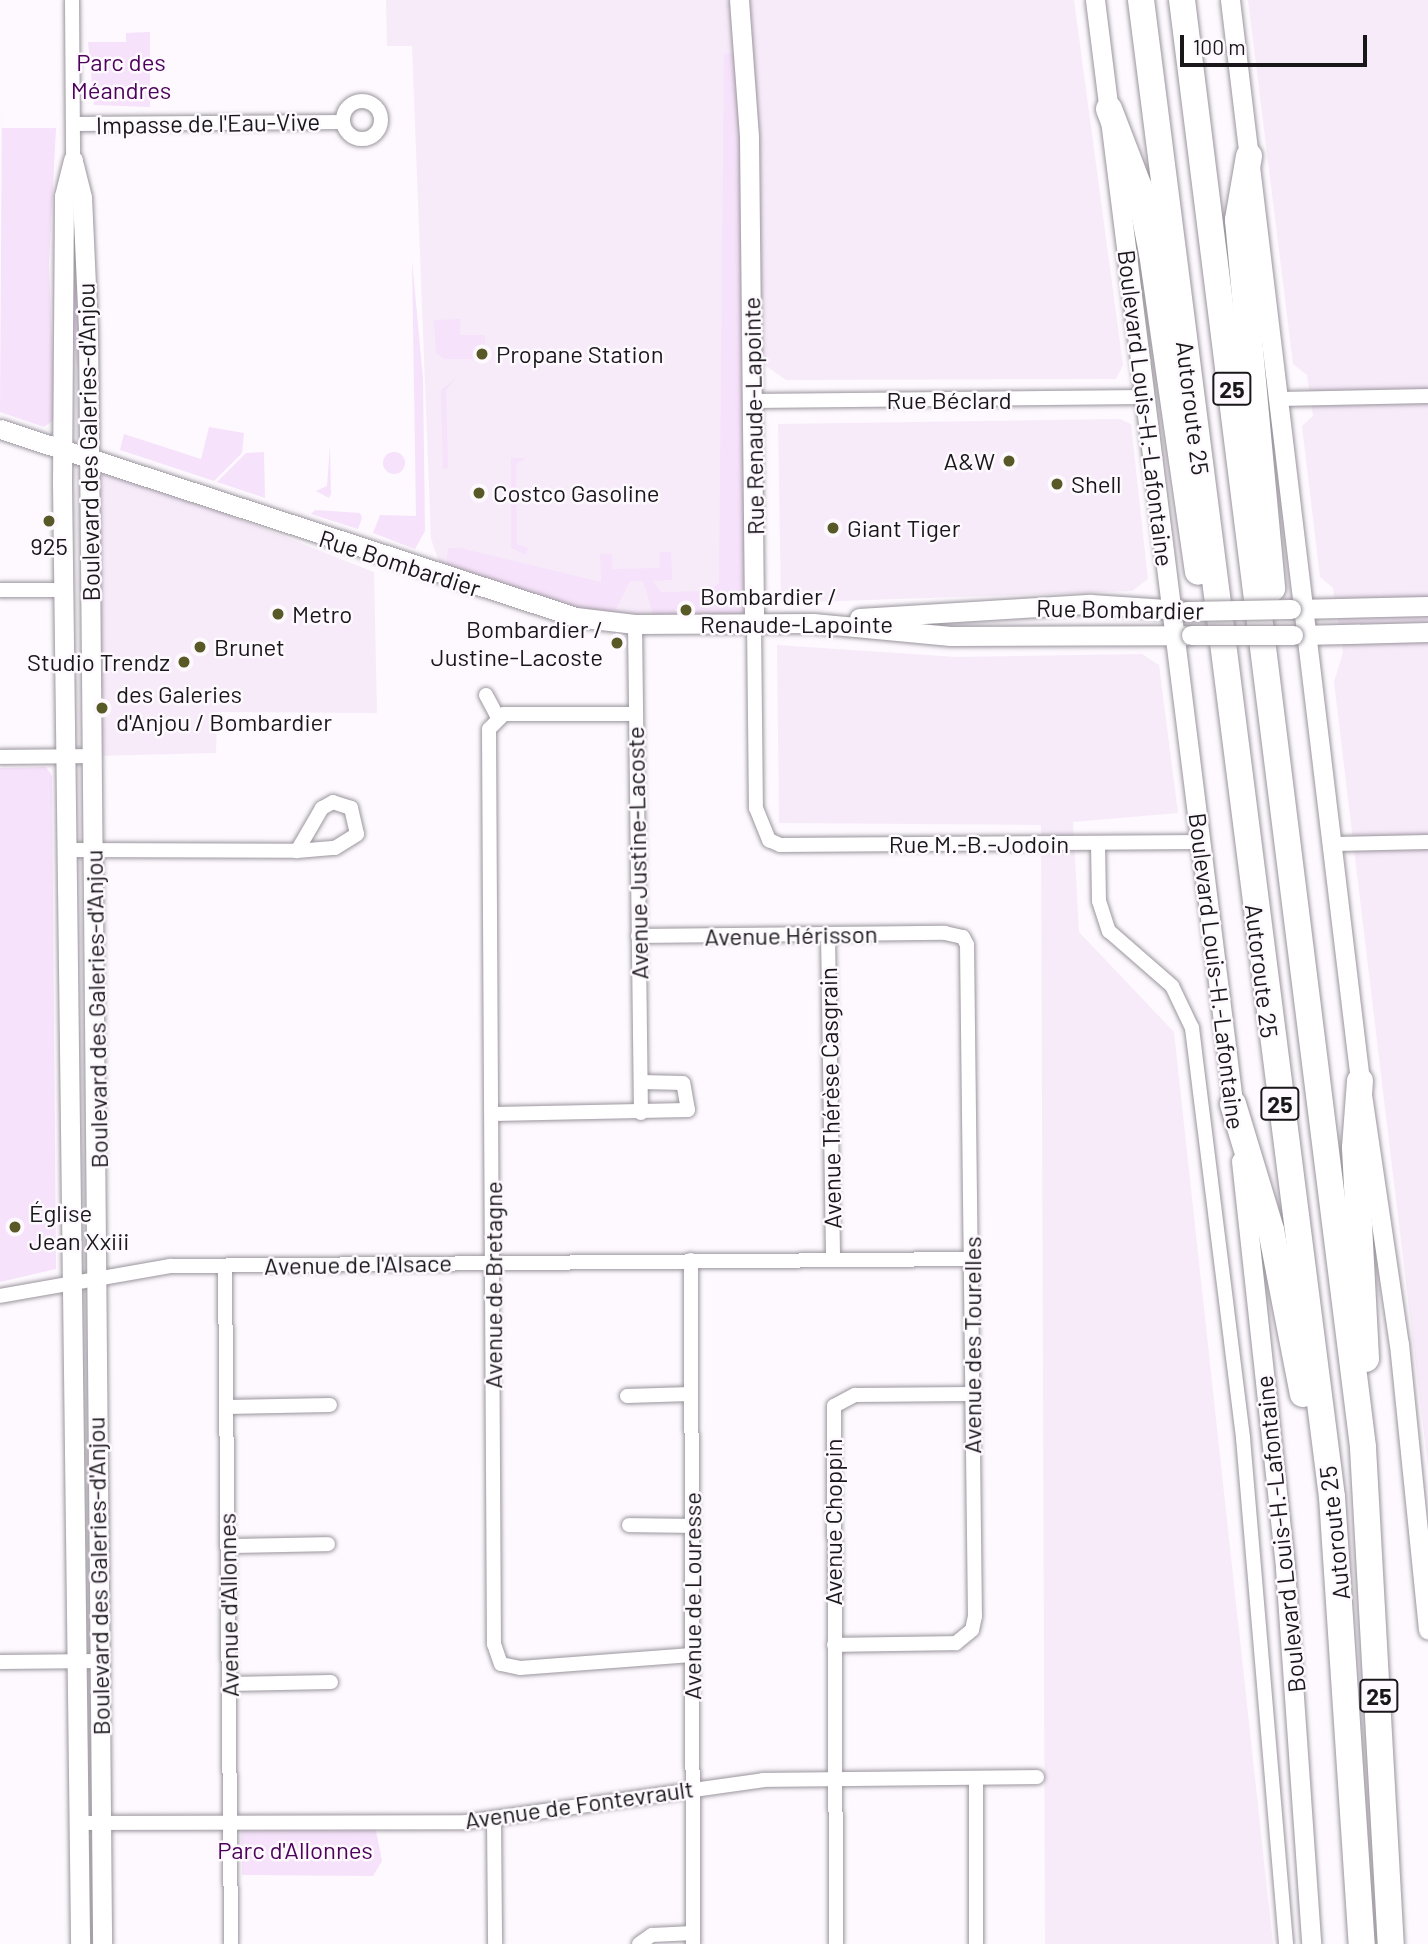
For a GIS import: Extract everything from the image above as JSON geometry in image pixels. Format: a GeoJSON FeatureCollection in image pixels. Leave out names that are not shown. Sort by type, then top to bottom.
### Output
{"type":"FeatureCollection","features":[{"type":"Feature","properties":{"kind":"highway","name":"Autoroute 25"},"geometry":{"type":"LineString","coordinates":[[1141,0],[1228,710],[1332,1497],[1362,1944]]}},
{"type":"Feature","properties":{"kind":"highway","name":"Autoroute 25"},"geometry":{"type":"LineString","coordinates":[[1182,0],[1363,1448],[1391,1944]]}},
{"type":"Feature","properties":{"kind":"highway"},"geometry":{"type":"LineString","coordinates":[[1109,109],[1139,187],[1152,253],[1188,526],[1228,710]]}},
{"type":"Feature","properties":{"kind":"highway"},"geometry":{"type":"LineString","coordinates":[[1249,156],[1238,220],[1269,516],[1280,778]]}},
{"type":"Feature","properties":{"kind":"highway"},"geometry":{"type":"LineString","coordinates":[[1360,1081],[1355,1148],[1368,1303],[1363,1448]]}},
{"type":"Feature","properties":{"kind":"highway"},"geometry":{"type":"LineString","coordinates":[[1233,1104],[1271,1230],[1292,1353],[1332,1497]]}},
{"type":"Feature","properties":{"kind":"street","name":"Boulevard des Galeries-d'Anjou"},"geometry":{"type":"LineString","coordinates":[[72,0],[73,160],[82,197],[89,460],[98,1057],[102,1944]]}},
{"type":"Feature","properties":{"kind":"street","name":"Rue Renaude-Lapointe"},"geometry":{"type":"LineString","coordinates":[[739,0],[749,137],[754,622],[761,832]]}},
{"type":"Feature","properties":{"kind":"street","name":"Boulevard Louis-H.-Lafontaine"},"geometry":{"type":"LineString","coordinates":[[1095,0],[1144,397],[1183,636],[1201,842],[1286,1581],[1311,1944]]}},
{"type":"Feature","properties":{"kind":"street"},"geometry":{"type":"LineString","coordinates":[[1230,0],[1280,399],[1302,635],[1335,844],[1360,1081],[1386,1239],[1426,1574],[1428,1630]]}},
{"type":"Feature","properties":{"kind":"street","name":"Impasse de l'Eau-Vive"},"geometry":{"type":"LineString","coordinates":[[73,124],[342,122]]}},
{"type":"Feature","properties":{"kind":"street","name":"Boulevard des Galeries-d'Anjou"},"geometry":{"type":"LineString","coordinates":[[73,160],[64,196],[63,590],[68,1058],[74,1282],[80,1944]]}},
{"type":"Feature","properties":{"kind":"street"},"geometry":{"type":"LineString","coordinates":[[1280,399],[1428,396]]}},
{"type":"Feature","properties":{"kind":"street","name":"Rue Béclard"},"geometry":{"type":"LineString","coordinates":[[753,401],[1144,397]]}},
{"type":"Feature","properties":{"kind":"street","name":"Rue Bombardier"},"geometry":{"type":"LineString","coordinates":[[0,429],[536,608],[635,624],[813,623],[950,636],[1428,632]]}},
{"type":"Feature","properties":{"kind":"street","name":"Boulevard des Galeries-d'Anjou"},"geometry":{"type":"LineString","coordinates":[[0,590],[63,590]]}},
{"type":"Feature","properties":{"kind":"street","name":"Rue Bombardier"},"geometry":{"type":"LineString","coordinates":[[813,623],[1053,606],[1154,604],[1179,610],[1428,606]]}},
{"type":"Feature","properties":{"kind":"street","name":"Avenue Justine-Lacoste"},"geometry":{"type":"LineString","coordinates":[[635,624],[641,1113]]}},
{"type":"Feature","properties":{"kind":"street"},"geometry":{"type":"LineString","coordinates":[[486,695],[497,716],[636,714]]}},
{"type":"Feature","properties":{"kind":"street","name":"Avenue de Bretagne"},"geometry":{"type":"LineString","coordinates":[[497,716],[489,729],[496,1654],[501,1664],[520,1668],[692,1656]]}},
{"type":"Feature","properties":{"kind":"street"},"geometry":{"type":"LineString","coordinates":[[0,757],[93,756]]}},
{"type":"Feature","properties":{"kind":"street","name":"Rue M.-B.-Jodoin"},"geometry":{"type":"LineString","coordinates":[[761,832],[780,845],[1201,842]]}},
{"type":"Feature","properties":{"kind":"street"},"geometry":{"type":"LineString","coordinates":[[1335,844],[1428,842]]}},
{"type":"Feature","properties":{"kind":"street","name":"Boulevard Louis-H.-Lafontaine"},"geometry":{"type":"LineString","coordinates":[[1098,844],[1100,901],[1109,931],[1172,986],[1192,1028],[1243,1438],[1286,1944]]}},
{"type":"Feature","properties":{"kind":"street"},"geometry":{"type":"LineString","coordinates":[[66,850],[297,851]]}},
{"type":"Feature","properties":{"kind":"street","name":"Avenue Hérisson"},"geometry":{"type":"LineString","coordinates":[[638,936],[945,933]]}},
{"type":"Feature","properties":{"kind":"street","name":"Avenue des Tourelles"},"geometry":{"type":"LineString","coordinates":[[834,1644],[956,1643],[972,1630],[972,1259],[968,955],[963,937],[945,933]]}},
{"type":"Feature","properties":{"kind":"street","name":"Avenue Thérèse Casgrain"},"geometry":{"type":"LineString","coordinates":[[828,935],[833,1260]]}},
{"type":"Feature","properties":{"kind":"street"},"geometry":{"type":"LineString","coordinates":[[68,1058],[98,1057]]}},
{"type":"Feature","properties":{"kind":"street"},"geometry":{"type":"LineString","coordinates":[[494,1114],[683,1114],[688,1091],[680,1082],[641,1082]]}},
{"type":"Feature","properties":{"kind":"street","name":"Avenue de l'Alsace"},"geometry":{"type":"LineString","coordinates":[[0,1296],[170,1266],[972,1259]]}},
{"type":"Feature","properties":{"kind":"street","name":"Avenue de Louresse"},"geometry":{"type":"LineString","coordinates":[[639,1944],[653,1935],[693,1938],[691,1260]]}},
{"type":"Feature","properties":{"kind":"street","name":"Avenue d'Allonnes"},"geometry":{"type":"LineString","coordinates":[[225,1266],[231,1944]]}},
{"type":"Feature","properties":{"kind":"street"},"geometry":{"type":"LineString","coordinates":[[627,1396],[691,1394]]}},
{"type":"Feature","properties":{"kind":"street","name":"Avenue Choppin"},"geometry":{"type":"LineString","coordinates":[[836,1944],[834,1406],[855,1395],[972,1394]]}},
{"type":"Feature","properties":{"kind":"street"},"geometry":{"type":"LineString","coordinates":[[226,1407],[330,1405]]}},
{"type":"Feature","properties":{"kind":"street"},"geometry":{"type":"LineString","coordinates":[[629,1525],[691,1525]]}},
{"type":"Feature","properties":{"kind":"street"},"geometry":{"type":"LineString","coordinates":[[228,1546],[328,1544]]}},
{"type":"Feature","properties":{"kind":"street"},"geometry":{"type":"LineString","coordinates":[[0,1662],[99,1661]]}},
{"type":"Feature","properties":{"kind":"street"},"geometry":{"type":"LineString","coordinates":[[229,1684],[331,1682]]}},
{"type":"Feature","properties":{"kind":"street","name":"Avenue de Fontevrault"},"geometry":{"type":"LineString","coordinates":[[79,1823],[494,1819],[693,1788],[835,1780],[1037,1777]]}},
{"type":"Feature","properties":{"kind":"street"},"geometry":{"type":"LineString","coordinates":[[976,1780],[976,1944]]}},
{"type":"Feature","properties":{"kind":"street"},"geometry":{"type":"LineString","coordinates":[[494,1819],[495,1944]]}},
{"type":"Feature","properties":{"kind":"shaded area"},"geometry":{"type":"Polygon","coordinates":[[[386,0],[1074,0],[1123,365],[1116,379],[786,380],[753,357],[754,622],[656,624],[445,579],[431,539],[412,46],[387,46],[386,0]]]}},
{"type":"Feature","properties":{"kind":"shaded area"},"geometry":{"type":"Polygon","coordinates":[[[1248,0],[1428,0],[1428,1467],[1334,682],[1343,652],[1333,588],[1320,577],[1302,426],[1313,416],[1307,375],[1293,364],[1248,0]]]}},
{"type":"Feature","properties":{"kind":"shaded area"},"geometry":{"type":"Polygon","coordinates":[[[1120,419],[1131,424],[1148,579],[1132,591],[781,603],[778,424],[1120,419]]]}},
{"type":"Feature","properties":{"kind":"shaded area"},"geometry":{"type":"Polygon","coordinates":[[[89,460],[374,572],[377,713],[217,712],[216,753],[93,756],[89,460]]]}},
{"type":"Feature","properties":{"kind":"shaded area"},"geometry":{"type":"Polygon","coordinates":[[[777,645],[957,657],[1142,654],[1159,665],[1178,813],[1073,822],[1079,932],[1174,1032],[1273,1944],[1045,1944],[1041,825],[779,823],[777,645]]]}},
{"type":"Feature","properties":{"kind":"green space","name":"Parc des Méandres"},"geometry":{"type":"Polygon","coordinates":[[[150,32],[150,107],[94,105],[88,42],[126,42],[126,33],[150,32]]]}},
{"type":"Feature","properties":{"kind":"green space"},"geometry":{"type":"Polygon","coordinates":[[[744,52],[754,622],[656,624],[643,581],[630,581],[610,621],[445,579],[448,548],[460,548],[601,582],[600,554],[612,554],[613,569],[660,568],[660,552],[671,552],[672,580],[653,581],[661,592],[709,591],[719,583],[724,54],[744,52]]]}},
{"type":"Feature","properties":{"kind":"green space"},"geometry":{"type":"Polygon","coordinates":[[[2,96],[2,128],[56,128],[49,264],[55,419],[44,427],[0,412],[2,96]]]}},
{"type":"Feature","properties":{"kind":"green space"},"geometry":{"type":"Polygon","coordinates":[[[412,260],[423,379],[425,531],[415,549],[373,533],[380,515],[416,516],[412,260]]]}},
{"type":"Feature","properties":{"kind":"green space"},"geometry":{"type":"Polygon","coordinates":[[[72,281],[79,283],[78,371],[71,327],[72,281]]]}},
{"type":"Feature","properties":{"kind":"green space"},"geometry":{"type":"Polygon","coordinates":[[[460,319],[460,335],[485,335],[486,359],[445,359],[436,353],[434,320],[460,319]]]}},
{"type":"Feature","properties":{"kind":"green space"},"geometry":{"type":"Polygon","coordinates":[[[456,378],[446,390],[448,468],[443,469],[441,390],[456,378]]]}},
{"type":"Feature","properties":{"kind":"green space"},"geometry":{"type":"Polygon","coordinates":[[[209,427],[244,433],[242,453],[214,481],[120,450],[124,434],[201,459],[209,427]]]}},
{"type":"Feature","properties":{"kind":"green space"},"geometry":{"type":"Polygon","coordinates":[[[330,445],[329,498],[316,491],[327,486],[330,445]]]}},
{"type":"Feature","properties":{"kind":"green space"},"geometry":{"type":"Polygon","coordinates":[[[264,452],[265,498],[217,482],[246,453],[264,452]]]}},
{"type":"Feature","properties":{"kind":"green space"},"geometry":{"type":"Polygon","coordinates":[[[394,452],[402,455],[405,463],[402,471],[394,474],[386,471],[383,463],[386,455],[394,452]]]}},
{"type":"Feature","properties":{"kind":"green space"},"geometry":{"type":"Polygon","coordinates":[[[511,458],[526,458],[516,464],[517,544],[528,548],[526,555],[511,548],[511,458]]]}},
{"type":"Feature","properties":{"kind":"green space"},"geometry":{"type":"Polygon","coordinates":[[[315,510],[360,513],[362,518],[358,529],[311,514],[315,510]]]}},
{"type":"Feature","properties":{"kind":"green space"},"geometry":{"type":"Polygon","coordinates":[[[46,767],[52,776],[56,1269],[0,1282],[0,768],[46,767]]]}},
{"type":"Feature","properties":{"kind":"green space","name":"Parc d'Allonnes"},"geometry":{"type":"Polygon","coordinates":[[[374,1821],[382,1861],[373,1876],[242,1875],[241,1826],[374,1821]]]}},
{"type":"Feature","properties":{"kind":"place","name":"Propane Station"},"geometry":{"type":"Point","coordinates":[482,354]}},
{"type":"Feature","properties":{"kind":"place","name":"A&W"},"geometry":{"type":"Point","coordinates":[1009,461]}},
{"type":"Feature","properties":{"kind":"place","name":"Shell"},"geometry":{"type":"Point","coordinates":[1057,484]}},
{"type":"Feature","properties":{"kind":"place","name":"Costco Gasoline"},"geometry":{"type":"Point","coordinates":[479,493]}},
{"type":"Feature","properties":{"kind":"place","name":"925"},"geometry":{"type":"Point","coordinates":[49,521]}},
{"type":"Feature","properties":{"kind":"place","name":"Giant Tiger"},"geometry":{"type":"Point","coordinates":[833,528]}},
{"type":"Feature","properties":{"kind":"place","name":"Bombardier / Renaude-Lapointe"},"geometry":{"type":"Point","coordinates":[686,610]}},
{"type":"Feature","properties":{"kind":"place","name":"Metro"},"geometry":{"type":"Point","coordinates":[278,614]}},
{"type":"Feature","properties":{"kind":"place","name":"Bombardier / Justine-Lacoste"},"geometry":{"type":"Point","coordinates":[617,643]}},
{"type":"Feature","properties":{"kind":"place","name":"Brunet"},"geometry":{"type":"Point","coordinates":[200,647]}},
{"type":"Feature","properties":{"kind":"place","name":"Studio Trendz"},"geometry":{"type":"Point","coordinates":[184,662]}},
{"type":"Feature","properties":{"kind":"place","name":"des Galeries d'Anjou / Bombardier"},"geometry":{"type":"Point","coordinates":[102,708]}},
{"type":"Feature","properties":{"kind":"place","name":"Église Jean Xxiii"},"geometry":{"type":"Point","coordinates":[15,1227]}}]}
